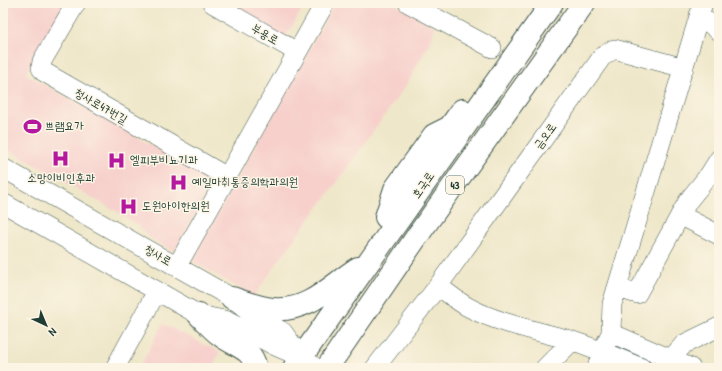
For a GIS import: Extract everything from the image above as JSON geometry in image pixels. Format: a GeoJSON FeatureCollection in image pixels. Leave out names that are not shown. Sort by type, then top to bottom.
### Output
{"type":"FeatureCollection","features":[{"type":"Feature","properties":{"kind":"main road","name":"호국로"},"geometry":{"type":"LineString","coordinates":[[304,364],[370,260],[552,3]]}},
{"type":"Feature","properties":{"kind":"main road","name":"43"},"geometry":{"type":"LineString","coordinates":[[327,368],[418,235],[584,3]]}},
{"type":"Feature","properties":{"kind":"main road"},"geometry":{"type":"LineString","coordinates":[[344,276],[386,217],[396,189],[434,135],[450,128],[475,92],[497,81]]}},
{"type":"Feature","properties":{"kind":"main road"},"geometry":{"type":"LineString","coordinates":[[232,298],[273,309],[294,308],[313,301],[344,276],[370,260]]}},
{"type":"Feature","properties":{"kind":"main road"},"geometry":{"type":"LineString","coordinates":[[199,315],[220,335],[247,350],[252,357],[256,368]]}},
{"type":"Feature","properties":{"kind":"street","name":"청사로47번길"},"geometry":{"type":"LineString","coordinates":[[76,3],[42,61],[42,68],[44,72],[227,177]]}},
{"type":"Feature","properties":{"kind":"street","name":"부용로"},"geometry":{"type":"LineString","coordinates":[[212,3],[297,52]]}},
{"type":"Feature","properties":{"kind":"street"},"geometry":{"type":"LineString","coordinates":[[176,266],[324,3]]}},
{"type":"Feature","properties":{"kind":"street"},"geometry":{"type":"LineString","coordinates":[[408,3],[492,48]]}},
{"type":"Feature","properties":{"kind":"street"},"geometry":{"type":"LineString","coordinates":[[701,9],[719,31]]}},
{"type":"Feature","properties":{"kind":"street"},"geometry":{"type":"LineString","coordinates":[[600,360],[611,333],[612,304],[701,9]]}},
{"type":"Feature","properties":{"kind":"street","name":"금오로"},"geometry":{"type":"LineString","coordinates":[[375,368],[438,286],[602,57],[614,49],[684,68]]}},
{"type":"Feature","properties":{"kind":"street"},"geometry":{"type":"LineString","coordinates":[[617,288],[637,294],[688,201],[709,175],[719,159]]}},
{"type":"Feature","properties":{"kind":"street","name":"청사로"},"geometry":{"type":"LineString","coordinates":[[3,168],[232,298],[256,316],[283,332],[304,364]]}},
{"type":"Feature","properties":{"kind":"street"},"geometry":{"type":"LineString","coordinates":[[3,203],[199,315],[229,321],[274,345],[304,364]]}},
{"type":"Feature","properties":{"kind":"street"},"geometry":{"type":"LineString","coordinates":[[680,215],[719,235]]}},
{"type":"Feature","properties":{"kind":"street"},"geometry":{"type":"LineString","coordinates":[[438,286],[452,297],[469,307],[491,317],[572,341],[600,360],[642,368]]}},
{"type":"Feature","properties":{"kind":"street"},"geometry":{"type":"LineString","coordinates":[[115,368],[157,291]]}},
{"type":"Feature","properties":{"kind":"street"},"geometry":{"type":"LineString","coordinates":[[671,359],[684,344],[719,328]]}},
{"type":"Feature","properties":{"kind":"street"},"geometry":{"type":"LineString","coordinates":[[611,333],[691,368]]}},
{"type":"Feature","properties":{"kind":"street"},"geometry":{"type":"LineString","coordinates":[[545,368],[572,341]]}},
{"type":"Feature","properties":{"kind":"shaded area"},"geometry":{"type":"Polygon","coordinates":[[[3,3],[66,3],[26,74],[215,181],[174,252],[151,239],[136,223],[13,152],[3,149],[3,3]]]}},
{"type":"Feature","properties":{"kind":"shaded area"},"geometry":{"type":"Polygon","coordinates":[[[226,3],[306,3],[285,38],[226,3]]]}},
{"type":"Feature","properties":{"kind":"shaded area"},"geometry":{"type":"Polygon","coordinates":[[[335,3],[393,3],[435,27],[432,38],[408,82],[254,296],[191,261],[335,3]]]}},
{"type":"Feature","properties":{"kind":"shaded area"},"geometry":{"type":"Polygon","coordinates":[[[163,324],[220,352],[212,368],[139,368],[163,324]]]}},
{"type":"Feature","properties":{"kind":"place","name":"쁘램요가"},"geometry":{"type":"Point","coordinates":[32,126]}},
{"type":"Feature","properties":{"kind":"place","name":"소망이비인후과"},"geometry":{"type":"Point","coordinates":[61,159]}},
{"type":"Feature","properties":{"kind":"place","name":"엘피부비뇨기과"},"geometry":{"type":"Point","coordinates":[117,160]}},
{"type":"Feature","properties":{"kind":"place","name":"예일마취통증의학과의원"},"geometry":{"type":"Point","coordinates":[179,182]}},
{"type":"Feature","properties":{"kind":"place","name":"도원아이한의원"},"geometry":{"type":"Point","coordinates":[129,206]}}]}
